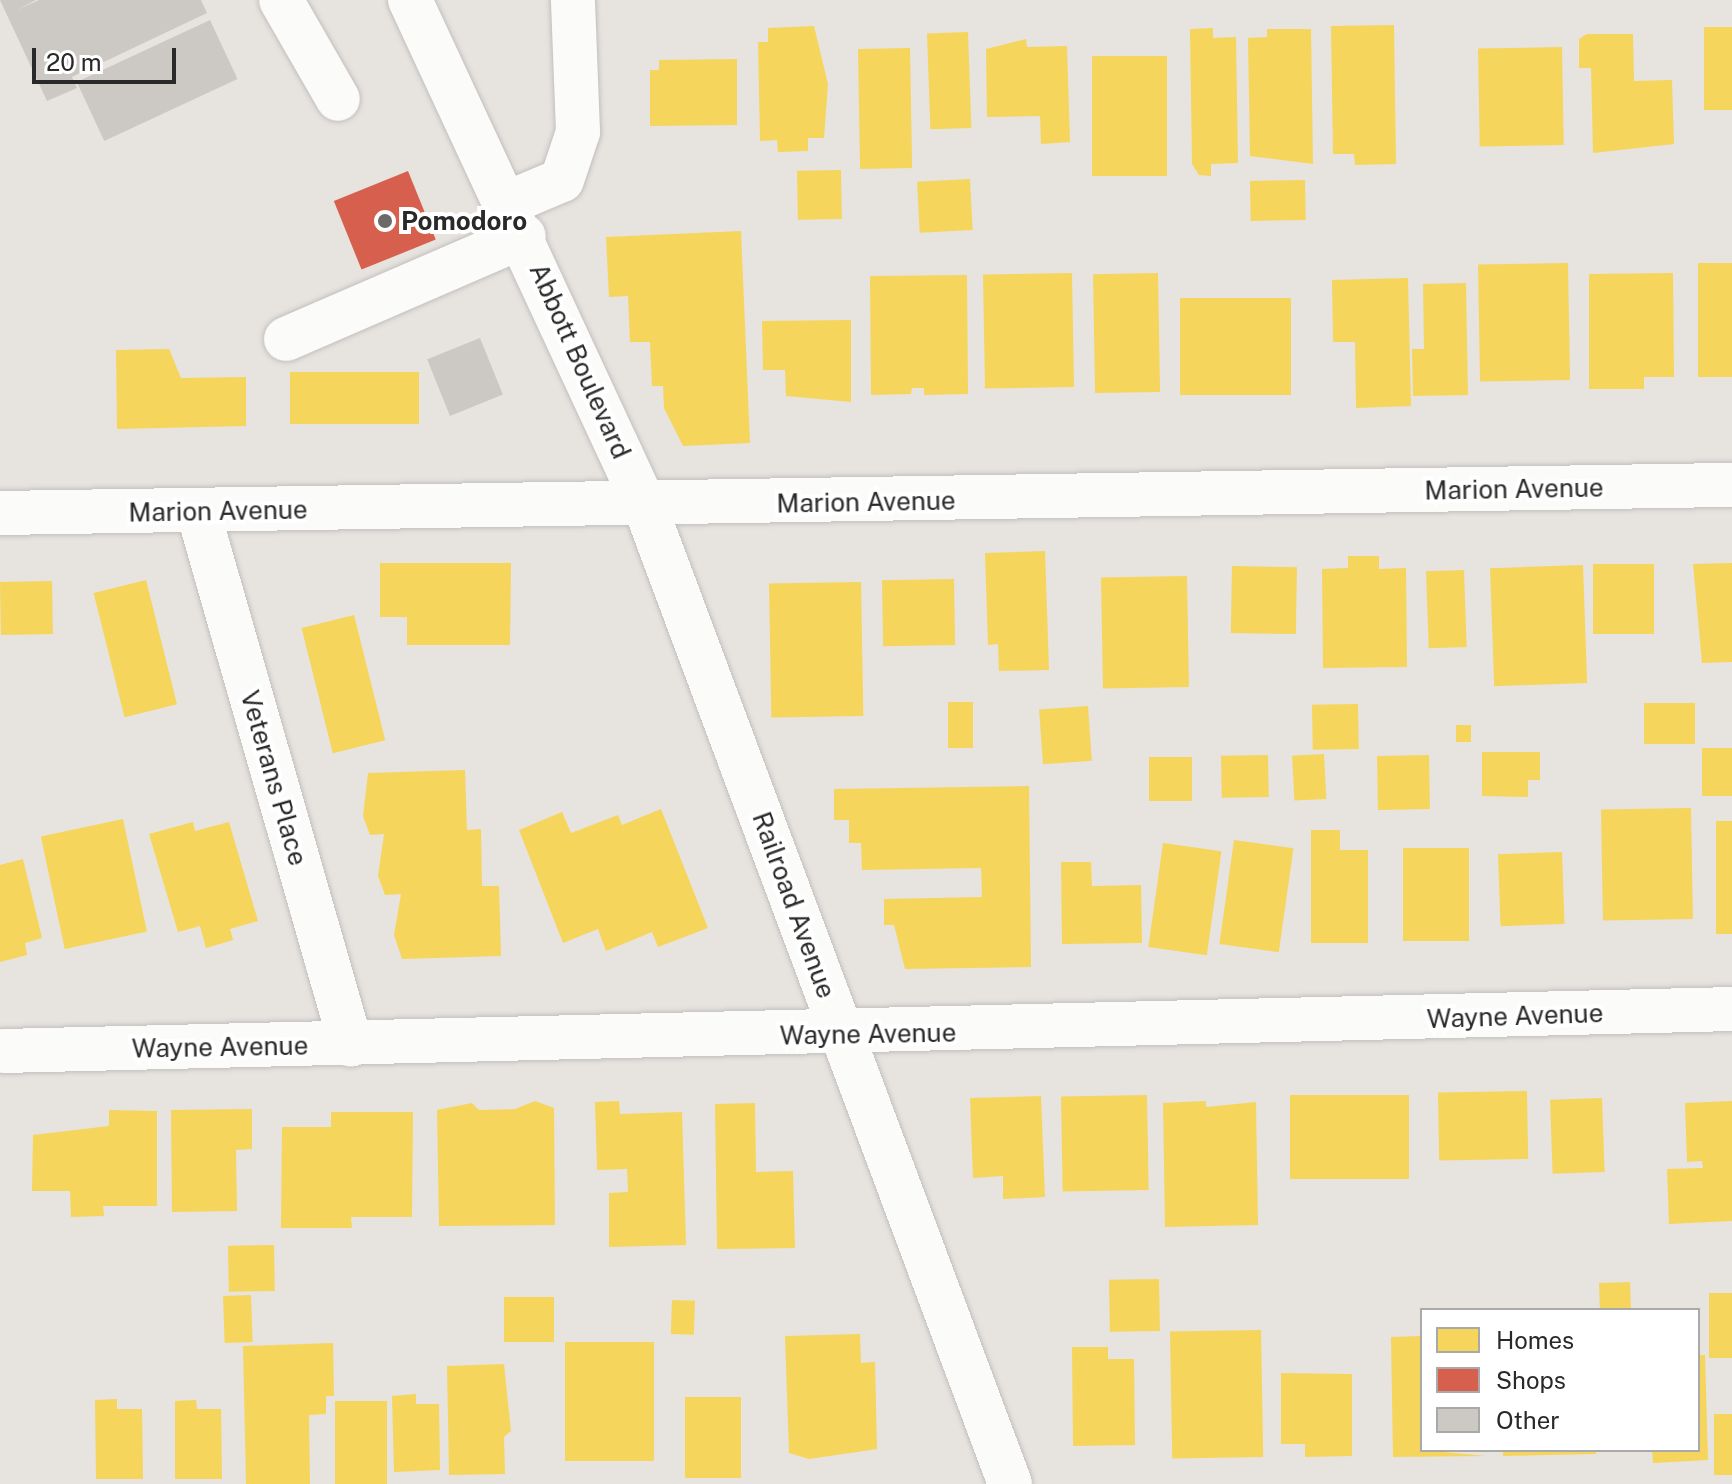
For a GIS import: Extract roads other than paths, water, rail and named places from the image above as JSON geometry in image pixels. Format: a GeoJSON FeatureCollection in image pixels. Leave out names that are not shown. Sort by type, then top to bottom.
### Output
{"type":"FeatureCollection","features":[{"type":"Feature","properties":{"kind":"street"},"geometry":{"type":"LineString","coordinates":[[281,0],[338,99]]}},
{"type":"Feature","properties":{"kind":"street","name":"Abbott Boulevard"},"geometry":{"type":"LineString","coordinates":[[410,0],[517,219],[645,506]]}},
{"type":"Feature","properties":{"kind":"street"},"geometry":{"type":"LineString","coordinates":[[286,339],[517,219],[562,180],[578,132],[573,0]]}},
{"type":"Feature","properties":{"kind":"street","name":"Marion Avenue"},"geometry":{"type":"LineString","coordinates":[[0,513],[645,506],[1732,485]]}},
{"type":"Feature","properties":{"kind":"street","name":"Railroad Avenue"},"geometry":{"type":"LineString","coordinates":[[645,506],[1010,1484]]}},
{"type":"Feature","properties":{"kind":"street","name":"Veterans Place"},"geometry":{"type":"LineString","coordinates":[[198,511],[351,1045]]}},
{"type":"Feature","properties":{"kind":"street","name":"Wayne Avenue"},"geometry":{"type":"LineString","coordinates":[[3,1051],[843,1036],[1732,1009]]}},
{"type":"Feature","properties":{"kind":"place","name":"Pomodoro"},"geometry":{"type":"Point","coordinates":[385,221]}}]}
